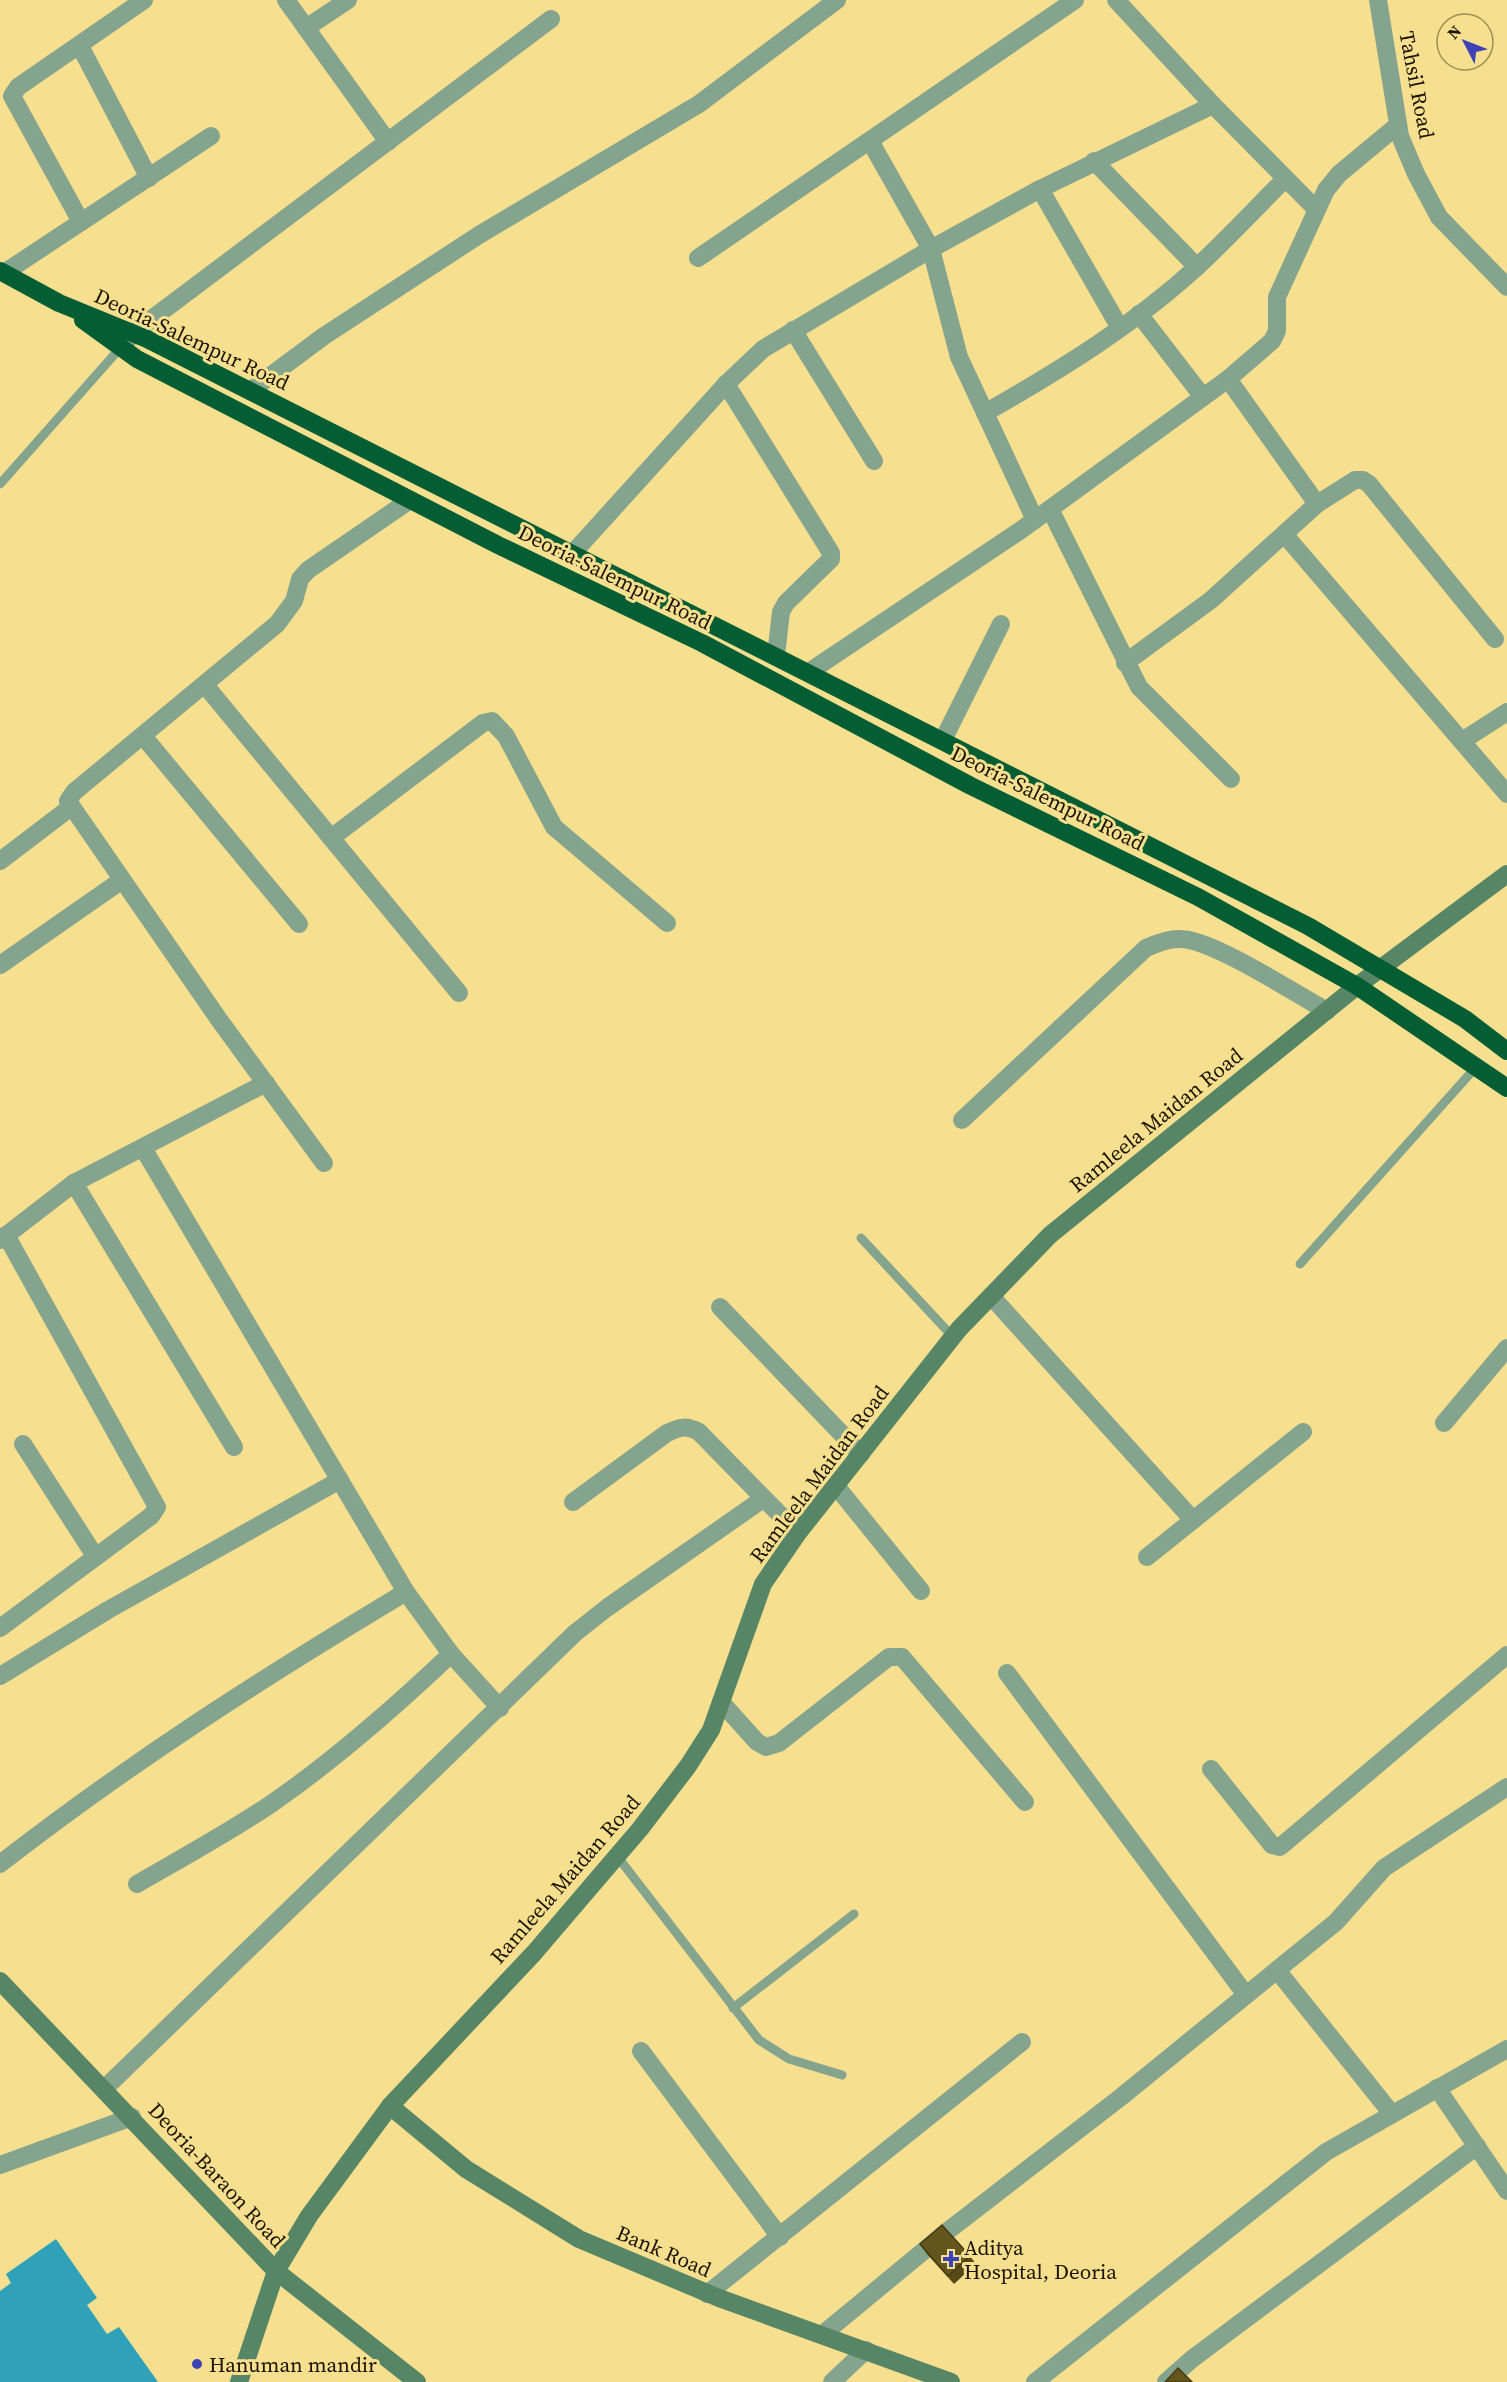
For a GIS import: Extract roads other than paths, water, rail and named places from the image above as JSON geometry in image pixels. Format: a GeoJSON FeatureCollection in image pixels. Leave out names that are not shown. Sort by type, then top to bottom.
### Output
{"type":"FeatureCollection","features":[{"type":"Feature","properties":{"kind":"highway"},"geometry":{"type":"LineString","coordinates":[[2,272],[59,303]]}},
{"type":"Feature","properties":{"kind":"highway","name":"Deoria-Salempur Road"},"geometry":{"type":"LineString","coordinates":[[59,303],[133,333],[250,391],[1308,926],[1465,1018],[1507,1051]]}},
{"type":"Feature","properties":{"kind":"highway","name":"Deoria-Salempur Road"},"geometry":{"type":"LineString","coordinates":[[59,303],[137,359],[410,500],[702,643],[971,786],[1198,897],[1357,986],[1507,1088]]}},
{"type":"Feature","properties":{"kind":"street"},"geometry":{"type":"LineString","coordinates":[[81,222],[12,96],[18,87],[144,0]]}},
{"type":"Feature","properties":{"kind":"street"},"geometry":{"type":"LineString","coordinates":[[286,0],[388,142]]}},
{"type":"Feature","properties":{"kind":"street"},"geometry":{"type":"LineString","coordinates":[[306,28],[348,0]]}},
{"type":"Feature","properties":{"kind":"street"},"geometry":{"type":"LineString","coordinates":[[250,391],[324,336],[479,235],[690,110],[837,0]]}},
{"type":"Feature","properties":{"kind":"street"},"geometry":{"type":"LineString","coordinates":[[698,258],[1076,0]]}},
{"type":"Feature","properties":{"kind":"street"},"geometry":{"type":"LineString","coordinates":[[1116,0],[1213,105],[1316,209]]}},
{"type":"Feature","properties":{"kind":"street","name":"Tahsil Road"},"geometry":{"type":"LineString","coordinates":[[1378,0],[1400,136],[1416,174],[1440,217],[1507,287]]}},
{"type":"Feature","properties":{"kind":"street"},"geometry":{"type":"LineString","coordinates":[[121,347],[133,333],[551,19]]}},
{"type":"Feature","properties":{"kind":"street"},"geometry":{"type":"LineString","coordinates":[[80,46],[149,178]]}},
{"type":"Feature","properties":{"kind":"street"},"geometry":{"type":"LineString","coordinates":[[573,553],[726,384],[764,350],[793,330],[931,249],[1040,189],[1213,105]]}},
{"type":"Feature","properties":{"kind":"street"},"geometry":{"type":"LineString","coordinates":[[809,672],[1042,515],[1228,379],[1272,341],[1277,331],[1277,297],[1316,209],[1339,174],[1398,125]]}},
{"type":"Feature","properties":{"kind":"street"},"geometry":{"type":"LineString","coordinates":[[2,272],[211,136]]}},
{"type":"Feature","properties":{"kind":"street"},"geometry":{"type":"LineString","coordinates":[[870,141],[931,249],[959,357],[985,413],[1125,663],[1139,687],[1152,703],[1231,779]]}},
{"type":"Feature","properties":{"kind":"street"},"geometry":{"type":"LineString","coordinates":[[1094,161],[1197,267]]}},
{"type":"Feature","properties":{"kind":"street"},"geometry":{"type":"LineString","coordinates":[[985,413],[1054,374],[1139,314],[1197,267],[1285,179]]}},
{"type":"Feature","properties":{"kind":"street"},"geometry":{"type":"LineString","coordinates":[[1040,189],[1120,328]]}},
{"type":"Feature","properties":{"kind":"street"},"geometry":{"type":"LineString","coordinates":[[1139,314],[1203,397]]}},
{"type":"Feature","properties":{"kind":"street"},"geometry":{"type":"LineString","coordinates":[[793,330],[874,461]]}},
{"type":"Feature","properties":{"kind":"street"},"geometry":{"type":"LineString","coordinates":[[1228,379],[1317,504]]}},
{"type":"Feature","properties":{"kind":"street"},"geometry":{"type":"LineString","coordinates":[[726,384],[831,553],[831,559],[786,603],[781,612],[776,655]]}},
{"type":"Feature","properties":{"kind":"street"},"geometry":{"type":"LineString","coordinates":[[1125,663],[1211,600],[1317,504],[1355,480],[1363,480],[1369,484],[1495,639]]}},
{"type":"Feature","properties":{"kind":"street"},"geometry":{"type":"LineString","coordinates":[[324,1163],[68,801],[74,792],[205,685],[286,614],[294,601],[300,579],[308,570],[410,500]]}},
{"type":"Feature","properties":{"kind":"street"},"geometry":{"type":"LineString","coordinates":[[1284,534],[1507,794]]}},
{"type":"Feature","properties":{"kind":"street"},"geometry":{"type":"LineString","coordinates":[[943,740],[1001,624]]}},
{"type":"Feature","properties":{"kind":"street"},"geometry":{"type":"LineString","coordinates":[[205,685],[459,993]]}},
{"type":"Feature","properties":{"kind":"street"},"geometry":{"type":"LineString","coordinates":[[1462,741],[1507,712]]}},
{"type":"Feature","properties":{"kind":"street"},"geometry":{"type":"LineString","coordinates":[[331,838],[483,723],[492,721],[506,736],[554,827],[668,923]]}},
{"type":"Feature","properties":{"kind":"street"},"geometry":{"type":"LineString","coordinates":[[143,736],[299,924]]}},
{"type":"Feature","properties":{"kind":"street"},"geometry":{"type":"LineString","coordinates":[[0,861],[71,807]]}},
{"type":"Feature","properties":{"kind":"street","name":"Ramleela Maidan Road"},"geometry":{"type":"LineString","coordinates":[[239,2382],[276,2271],[309,2216],[390,2106],[534,1953],[617,1856],[688,1766],[711,1730],[763,1584],[798,1533],[953,1337],[1050,1235],[1357,986],[1507,874]]}},
{"type":"Feature","properties":{"kind":"street"},"geometry":{"type":"LineString","coordinates":[[0,965],[122,880]]}},
{"type":"Feature","properties":{"kind":"street"},"geometry":{"type":"LineString","coordinates":[[962,1120],[1146,948],[1161,942],[1182,939],[1220,951],[1327,1011]]}},
{"type":"Feature","properties":{"kind":"street"},"geometry":{"type":"LineString","coordinates":[[0,1628],[152,1516],[158,1507],[3,1237],[74,1183],[266,1083]]}},
{"type":"Feature","properties":{"kind":"street"},"geometry":{"type":"LineString","coordinates":[[143,1148],[406,1592],[451,1654],[500,1708]]}},
{"type":"Feature","properties":{"kind":"street"},"geometry":{"type":"LineString","coordinates":[[74,1183],[234,1446]]}},
{"type":"Feature","properties":{"kind":"street"},"geometry":{"type":"LineString","coordinates":[[991,1296],[1193,1520]]}},
{"type":"Feature","properties":{"kind":"street"},"geometry":{"type":"LineString","coordinates":[[720,1307],[861,1454]]}},
{"type":"Feature","properties":{"kind":"street"},"geometry":{"type":"LineString","coordinates":[[1444,1423],[1507,1348]]}},
{"type":"Feature","properties":{"kind":"street"},"geometry":{"type":"LineString","coordinates":[[573,1502],[667,1433],[679,1427],[689,1427],[699,1432],[798,1533]]}},
{"type":"Feature","properties":{"kind":"street"},"geometry":{"type":"LineString","coordinates":[[1148,1557],[1303,1432]]}},
{"type":"Feature","properties":{"kind":"street"},"geometry":{"type":"LineString","coordinates":[[23,1444],[95,1556]]}},
{"type":"Feature","properties":{"kind":"street"},"geometry":{"type":"LineString","coordinates":[[0,1676],[108,1610],[340,1480]]}},
{"type":"Feature","properties":{"kind":"street"},"geometry":{"type":"LineString","coordinates":[[836,1486],[921,1591]]}},
{"type":"Feature","properties":{"kind":"street"},"geometry":{"type":"LineString","coordinates":[[104,2089],[575,1633],[608,1607],[763,1499]]}},
{"type":"Feature","properties":{"kind":"street"},"geometry":{"type":"LineString","coordinates":[[0,1864],[144,1757],[253,1684],[406,1592]]}},
{"type":"Feature","properties":{"kind":"street"},"geometry":{"type":"LineString","coordinates":[[136,1884],[205,1846],[271,1804],[394,1707],[451,1654]]}},
{"type":"Feature","properties":{"kind":"street"},"geometry":{"type":"LineString","coordinates":[[1211,1769],[1272,1845],[1280,1847],[1507,1655]]}},
{"type":"Feature","properties":{"kind":"street"},"geometry":{"type":"LineString","coordinates":[[721,1702],[757,1742],[766,1747],[779,1743],[890,1657],[902,1657],[1025,1802]]}},
{"type":"Feature","properties":{"kind":"street"},"geometry":{"type":"LineString","coordinates":[[1007,1673],[1246,1995]]}},
{"type":"Feature","properties":{"kind":"street"},"geometry":{"type":"LineString","coordinates":[[823,2334],[949,2230],[1122,2097],[1336,1922],[1384,1868],[1504,1796]]}},
{"type":"Feature","properties":{"kind":"street"},"geometry":{"type":"LineString","coordinates":[[1277,1970],[1392,2114]]}},
{"type":"Feature","properties":{"kind":"street","name":"Deoria-Baraon Road"},"geometry":{"type":"LineString","coordinates":[[0,1981],[132,2117],[276,2271],[417,2382]]}},
{"type":"Feature","properties":{"kind":"street"},"geometry":{"type":"LineString","coordinates":[[707,2294],[1022,2042]]}},
{"type":"Feature","properties":{"kind":"street"},"geometry":{"type":"LineString","coordinates":[[1035,2382],[1326,2152],[1507,2049]]}},
{"type":"Feature","properties":{"kind":"street"},"geometry":{"type":"LineString","coordinates":[[641,2051],[780,2237]]}},
{"type":"Feature","properties":{"kind":"street"},"geometry":{"type":"LineString","coordinates":[[1437,2088],[1507,2191]]}},
{"type":"Feature","properties":{"kind":"street","name":"Bank Road"},"geometry":{"type":"LineString","coordinates":[[390,2106],[466,2169],[579,2239],[707,2294],[951,2382]]}},
{"type":"Feature","properties":{"kind":"street"},"geometry":{"type":"LineString","coordinates":[[0,2165],[132,2117]]}},
{"type":"Feature","properties":{"kind":"street"},"geometry":{"type":"LineString","coordinates":[[1166,2382],[1192,2359],[1477,2146]]}},
{"type":"Feature","properties":{"kind":"street"},"geometry":{"type":"LineString","coordinates":[[832,2382],[866,2350]]}},
{"type":"Feature","properties":{"kind":"lane"},"geometry":{"type":"LineString","coordinates":[[0,484],[121,347]]}},
{"type":"Feature","properties":{"kind":"lane"},"geometry":{"type":"LineString","coordinates":[[1300,1264],[1476,1067]]}},
{"type":"Feature","properties":{"kind":"lane"},"geometry":{"type":"LineString","coordinates":[[861,1238],[953,1337]]}},
{"type":"Feature","properties":{"kind":"lane"},"geometry":{"type":"LineString","coordinates":[[617,1856],[759,2040],[775,2052],[842,2075]]}},
{"type":"Feature","properties":{"kind":"lane"},"geometry":{"type":"LineString","coordinates":[[733,2008],[855,1914]]}},
{"type":"Feature","properties":{"kind":"water"},"geometry":{"type":"Polygon","coordinates":[[[56,2239],[97,2298],[87,2305],[107,2334],[119,2327],[158,2382],[0,2382],[0,2291],[11,2283],[6,2274],[56,2239]]]}},
{"type":"Feature","properties":{"kind":"place","name":"Aditya Hospital, Deoria"},"geometry":{"type":"Point","coordinates":[951,2259]}},
{"type":"Feature","properties":{"kind":"place","name":"Hanuman mandir"},"geometry":{"type":"Point","coordinates":[197,2364]}}]}
